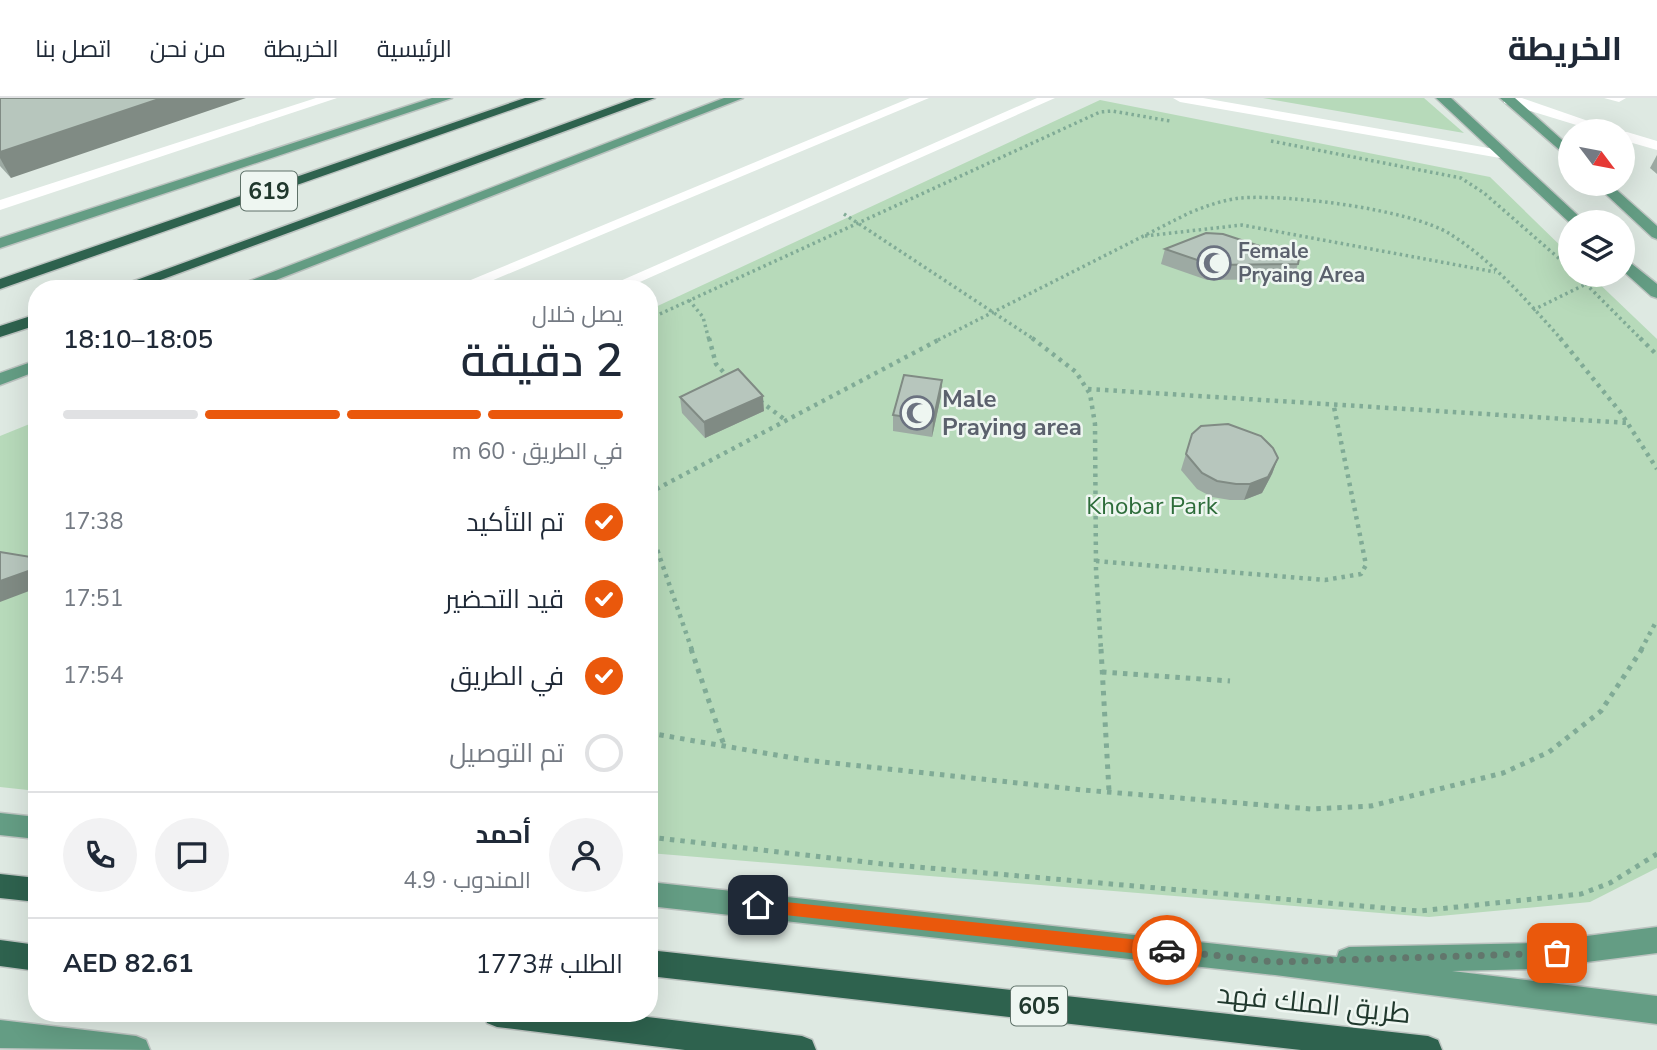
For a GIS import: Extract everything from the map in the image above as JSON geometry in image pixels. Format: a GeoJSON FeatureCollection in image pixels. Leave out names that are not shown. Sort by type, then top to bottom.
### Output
{"type":"FeatureCollection","features":[{"type":"Feature","properties":{"kind":"highway","name":"619"},"geometry":{"type":"LineString","coordinates":[[0,284],[538,98]]}},
{"type":"Feature","properties":{"kind":"highway","name":"619"},"geometry":{"type":"LineString","coordinates":[[145,280],[648,98]]}},
{"type":"Feature","properties":{"kind":"highway"},"geometry":{"type":"LineString","coordinates":[[0,332],[28,322]]}},
{"type":"Feature","properties":{"kind":"highway"},"geometry":{"type":"LineString","coordinates":[[0,886],[28,889]]}},
{"type":"Feature","properties":{"kind":"highway"},"geometry":{"type":"LineString","coordinates":[[0,953],[28,957]]}},
{"type":"Feature","properties":{"kind":"highway","name":"طريق الملك فهد"},"geometry":{"type":"LineString","coordinates":[[658,964],[1429,1050]]}},
{"type":"Feature","properties":{"kind":"highway"},"geometry":{"type":"LineString","coordinates":[[571,1022],[802,1050]]}},
{"type":"Feature","properties":{"kind":"main road"},"geometry":{"type":"LineString","coordinates":[[0,243],[445,98]]}},
{"type":"Feature","properties":{"kind":"main road"},"geometry":{"type":"LineString","coordinates":[[261,280],[736,98]]}},
{"type":"Feature","properties":{"kind":"main road"},"geometry":{"type":"LineString","coordinates":[[1443,98],[1500,154],[1564,210]]}},
{"type":"Feature","properties":{"kind":"main road"},"geometry":{"type":"LineString","coordinates":[[1510,99],[1558,144]]}},
{"type":"Feature","properties":{"kind":"main road"},"geometry":{"type":"LineString","coordinates":[[1615,196],[1657,234]]}},
{"type":"Feature","properties":{"kind":"main road"},"geometry":{"type":"LineString","coordinates":[[1635,273],[1657,293]]}},
{"type":"Feature","properties":{"kind":"main road"},"geometry":{"type":"LineString","coordinates":[[0,379],[28,368]]}},
{"type":"Feature","properties":{"kind":"main road"},"geometry":{"type":"LineString","coordinates":[[0,824],[28,827]]}},
{"type":"Feature","properties":{"kind":"main road"},"geometry":{"type":"LineString","coordinates":[[658,895],[1275,962],[1657,1010]]}},
{"type":"Feature","properties":{"kind":"main road"},"geometry":{"type":"LineString","coordinates":[[1275,962],[1532,956],[1657,940]]}},
{"type":"Feature","properties":{"kind":"main road"},"geometry":{"type":"LineString","coordinates":[[0,1034],[136,1050]]}},
{"type":"Feature","properties":{"kind":"street"},"geometry":{"type":"LineString","coordinates":[[0,205],[330,98]]}},
{"type":"Feature","properties":{"kind":"street"},"geometry":{"type":"LineString","coordinates":[[479,280],[922,98]]}},
{"type":"Feature","properties":{"kind":"street"},"geometry":{"type":"LineString","coordinates":[[631,280],[1048,98]]}},
{"type":"Feature","properties":{"kind":"street"},"geometry":{"type":"LineString","coordinates":[[1180,98],[1500,154]]}},
{"type":"Feature","properties":{"kind":"street"},"geometry":{"type":"LineString","coordinates":[[1611,98],[1619,98]]}},
{"type":"Feature","properties":{"kind":"street"},"geometry":{"type":"LineString","coordinates":[[1510,99],[1572,119]]}},
{"type":"Feature","properties":{"kind":"street"},"geometry":{"type":"LineString","coordinates":[[1635,139],[1657,146]]}},
{"type":"Feature","properties":{"kind":"path"},"geometry":{"type":"LineString","coordinates":[[658,314],[1100,112],[1112,111],[1176,122]]}},
{"type":"Feature","properties":{"kind":"path"},"geometry":{"type":"LineString","coordinates":[[1267,140],[1461,178],[1484,192],[1558,257]]}},
{"type":"Feature","properties":{"kind":"path"},"geometry":{"type":"LineString","coordinates":[[819,198],[1038,342],[1076,372],[1088,389],[1095,425],[1096,561],[1110,792]]}},
{"type":"Feature","properties":{"kind":"path"},"geometry":{"type":"LineString","coordinates":[[658,488],[784,419],[1141,237],[1206,205],[1240,198],[1285,199],[1391,217],[1446,231],[1496,272],[1533,310],[1629,424],[1657,469]]}},
{"type":"Feature","properties":{"kind":"path"},"geometry":{"type":"LineString","coordinates":[[1141,237],[1229,225],[1252,226],[1496,272]]}},
{"type":"Feature","properties":{"kind":"path"},"geometry":{"type":"LineString","coordinates":[[1533,310],[1580,287]]}},
{"type":"Feature","properties":{"kind":"path"},"geometry":{"type":"LineString","coordinates":[[1589,287],[1657,355]]}},
{"type":"Feature","properties":{"kind":"path"},"geometry":{"type":"LineString","coordinates":[[689,300],[703,317],[716,364],[733,382]]}},
{"type":"Feature","properties":{"kind":"path"},"geometry":{"type":"LineString","coordinates":[[1088,389],[1629,424]]}},
{"type":"Feature","properties":{"kind":"path"},"geometry":{"type":"LineString","coordinates":[[757,399],[784,419]]}},
{"type":"Feature","properties":{"kind":"path"},"geometry":{"type":"LineString","coordinates":[[1096,561],[1325,580],[1362,574],[1366,565],[1334,407]]}},
{"type":"Feature","properties":{"kind":"path"},"geometry":{"type":"LineString","coordinates":[[658,552],[725,748]]}},
{"type":"Feature","properties":{"kind":"path"},"geometry":{"type":"LineString","coordinates":[[658,735],[725,748],[1110,792],[1311,809],[1371,806],[1503,773],[1549,752],[1601,711],[1635,662],[1657,620]]}},
{"type":"Feature","properties":{"kind":"path"},"geometry":{"type":"LineString","coordinates":[[1102,672],[1230,681]]}},
{"type":"Feature","properties":{"kind":"path"},"geometry":{"type":"LineString","coordinates":[[658,839],[883,864],[1419,911],[1581,894],[1610,883],[1657,854]]}},
{"type":"Feature","properties":{"kind":"green space"},"geometry":{"type":"Polygon","coordinates":[[[1263,98],[1424,98],[1464,133],[1263,98]]]}},
{"type":"Feature","properties":{"kind":"green space","name":"Khobar Park"},"geometry":{"type":"Polygon","coordinates":[[[1100,100],[1490,177],[1558,243],[1558,287],[1603,287],[1657,339],[1657,868],[1590,902],[1429,917],[658,854],[658,306],[1100,100]]]}},
{"type":"Feature","properties":{"kind":"green space"},"geometry":{"type":"Polygon","coordinates":[[[28,425],[28,790],[0,787],[0,436],[28,425]]]}},
{"type":"Feature","properties":{"kind":"building"},"geometry":{"type":"Polygon","coordinates":[[[0,98],[162,98],[0,152],[0,98]]]}},
{"type":"Feature","properties":{"kind":"building"},"geometry":{"type":"Polygon","coordinates":[[[1206,233],[1223,234],[1299,259],[1298,264],[1212,265],[1165,249],[1206,233]]]}},
{"type":"Feature","properties":{"kind":"building"},"geometry":{"type":"Polygon","coordinates":[[[738,369],[763,396],[704,422],[680,397],[738,369]]]}},
{"type":"Feature","properties":{"kind":"building"},"geometry":{"type":"Polygon","coordinates":[[[904,375],[942,380],[933,421],[893,415],[904,375]]]}},
{"type":"Feature","properties":{"kind":"building"},"geometry":{"type":"Polygon","coordinates":[[[1228,424],[1261,436],[1273,448],[1278,458],[1268,477],[1250,484],[1217,481],[1202,473],[1186,454],[1192,434],[1201,426],[1228,424]]]}},
{"type":"Feature","properties":{"kind":"building"},"geometry":{"type":"Polygon","coordinates":[[[0,552],[28,557],[28,571],[0,581],[0,552]]]}},
{"type":"Feature","properties":{"kind":"way so far"},"geometry":{"type":"LineString","coordinates":[[1167,950],[1275,962],[1532,956],[1557,953]]}},
{"type":"Feature","properties":{"kind":"place","name":"Female Pryaing Area"},"geometry":{"type":"Point","coordinates":[1214,263]}},
{"type":"Feature","properties":{"kind":"place","name":"Male Praying area"},"geometry":{"type":"Point","coordinates":[917,413]}},
{"type":"Feature","properties":{"kind":"route"},"geometry":{"type":"LineString","coordinates":[[758,905],[1167,950]]}}]}
